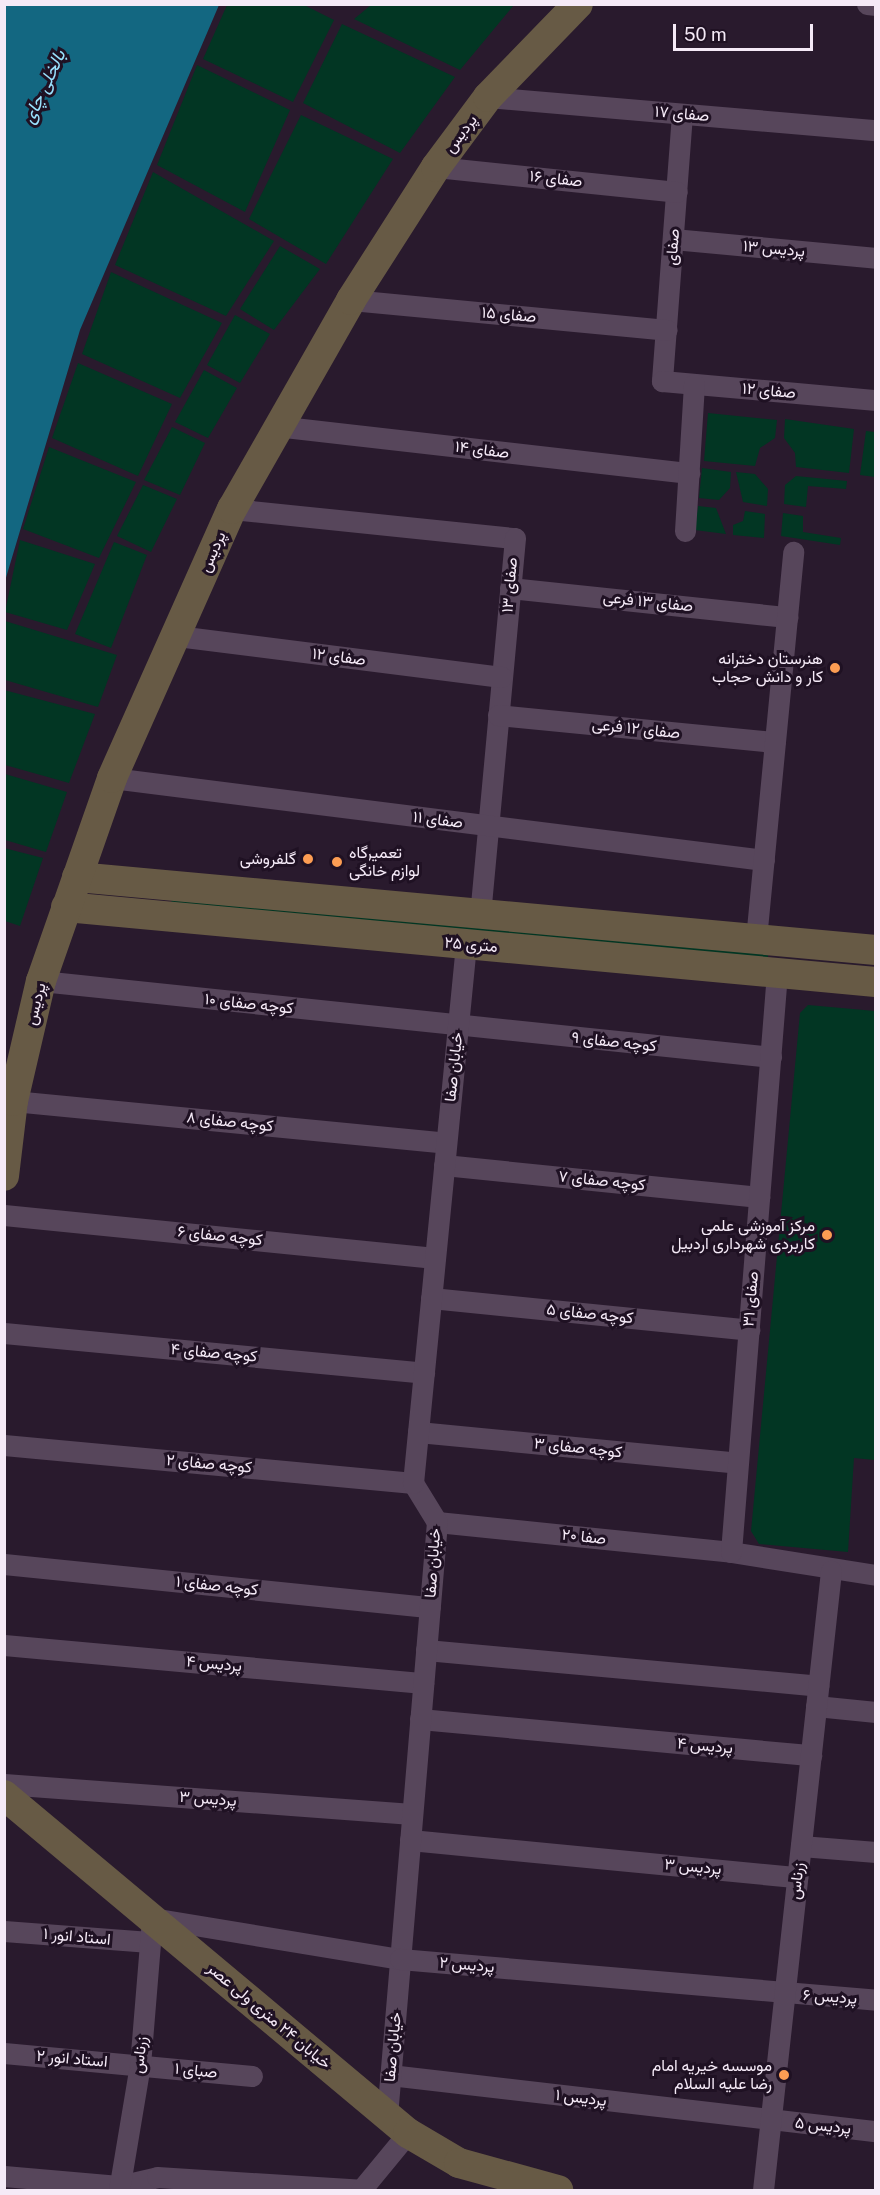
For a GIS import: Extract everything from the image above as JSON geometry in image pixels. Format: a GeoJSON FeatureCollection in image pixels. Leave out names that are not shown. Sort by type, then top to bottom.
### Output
{"type":"FeatureCollection","features":[{"type":"Feature","properties":{"kind":"street","name":"پردیس"},"geometry":{"type":"LineString","coordinates":[[4,1176],[14,1101],[41,981],[112,778],[232,509],[276,426],[351,300],[436,167],[488,97],[578,4]]}},
{"type":"Feature","properties":{"kind":"street"},"geometry":{"type":"LineString","coordinates":[[867,4],[876,5]]}},
{"type":"Feature","properties":{"kind":"street","name":"صفای ۱۷"},"geometry":{"type":"LineString","coordinates":[[488,97],[876,130]]}},
{"type":"Feature","properties":{"kind":"street","name":"صفای"},"geometry":{"type":"LineString","coordinates":[[662,381],[682,114]]}},
{"type":"Feature","properties":{"kind":"street","name":"صفای ۱۶"},"geometry":{"type":"LineString","coordinates":[[436,167],[676,192]]}},
{"type":"Feature","properties":{"kind":"street","name":"پردیس ۱۳"},"geometry":{"type":"LineString","coordinates":[[673,239],[876,258]]}},
{"type":"Feature","properties":{"kind":"street","name":"صفای ۱۵"},"geometry":{"type":"LineString","coordinates":[[351,300],[667,330]]}},
{"type":"Feature","properties":{"kind":"street","name":"صفای ۱۲"},"geometry":{"type":"LineString","coordinates":[[662,381],[876,400]]}},
{"type":"Feature","properties":{"kind":"street"},"geometry":{"type":"LineString","coordinates":[[685,531],[694,384]]}},
{"type":"Feature","properties":{"kind":"street","name":"صفای ۱۴"},"geometry":{"type":"LineString","coordinates":[[276,426],[688,473]]}},
{"type":"Feature","properties":{"kind":"street","name":"صفای ۱۳"},"geometry":{"type":"LineString","coordinates":[[232,509],[515,538],[486,826],[480,914]]}},
{"type":"Feature","properties":{"kind":"street"},"geometry":{"type":"LineString","coordinates":[[777,973],[768,940],[764,860],[793,552]]}},
{"type":"Feature","properties":{"kind":"street","name":"صفای ۱۳ فرعی"},"geometry":{"type":"LineString","coordinates":[[510,588],[787,617]]}},
{"type":"Feature","properties":{"kind":"street","name":"صفای ۱۲"},"geometry":{"type":"LineString","coordinates":[[177,636],[501,677]]}},
{"type":"Feature","properties":{"kind":"street","name":"صفای ۱۲ فرعی"},"geometry":{"type":"LineString","coordinates":[[498,715],[775,742]]}},
{"type":"Feature","properties":{"kind":"street","name":"صفای ۱۱"},"geometry":{"type":"LineString","coordinates":[[112,778],[764,860]]}},
{"type":"Feature","properties":{"kind":"street","name":"۲۵ متری"},"geometry":{"type":"LineString","coordinates":[[77,877],[876,950]]}},
{"type":"Feature","properties":{"kind":"street","name":"۲۵ متری"},"geometry":{"type":"LineString","coordinates":[[66,908],[876,982]]}},
{"type":"Feature","properties":{"kind":"street","name":"خیابان صفا"},"geometry":{"type":"LineString","coordinates":[[397,2124],[390,2075],[437,1522],[413,1483],[466,944]]}},
{"type":"Feature","properties":{"kind":"street","name":"صفای ۳۱"},"geometry":{"type":"LineString","coordinates":[[731,1552],[777,973]]}},
{"type":"Feature","properties":{"kind":"street","name":"کوچه صفای ۱۰"},"geometry":{"type":"LineString","coordinates":[[41,981],[458,1026]]}},
{"type":"Feature","properties":{"kind":"street","name":"کوچه صفای ۹"},"geometry":{"type":"LineString","coordinates":[[458,1026],[771,1057]]}},
{"type":"Feature","properties":{"kind":"street","name":"کوچه صفای ۸"},"geometry":{"type":"LineString","coordinates":[[14,1101],[446,1143]]}},
{"type":"Feature","properties":{"kind":"street","name":"کوچه صفای ۷"},"geometry":{"type":"LineString","coordinates":[[444,1165],[759,1197]]}},
{"type":"Feature","properties":{"kind":"street","name":"کوچه صفای ۶"},"geometry":{"type":"LineString","coordinates":[[4,1215],[435,1258]]}},
{"type":"Feature","properties":{"kind":"street","name":"کوچه صفای ۵"},"geometry":{"type":"LineString","coordinates":[[431,1298],[749,1330]]}},
{"type":"Feature","properties":{"kind":"street","name":"کوچه صفای ۴"},"geometry":{"type":"LineString","coordinates":[[4,1333],[424,1373]]}},
{"type":"Feature","properties":{"kind":"street","name":"کوچه صفای ۳"},"geometry":{"type":"LineString","coordinates":[[418,1432],[738,1463]]}},
{"type":"Feature","properties":{"kind":"street","name":"کوچه صفای ۲"},"geometry":{"type":"LineString","coordinates":[[4,1445],[413,1483]]}},
{"type":"Feature","properties":{"kind":"street","name":"صفا ۲۰"},"geometry":{"type":"LineString","coordinates":[[437,1522],[731,1552]]}},
{"type":"Feature","properties":{"kind":"street"},"geometry":{"type":"LineString","coordinates":[[731,1552],[831,1571],[876,1575]]}},
{"type":"Feature","properties":{"kind":"street","name":"کوچه صفای ۱"},"geometry":{"type":"LineString","coordinates":[[4,1564],[430,1607]]}},
{"type":"Feature","properties":{"kind":"street","name":"زرناس"},"geometry":{"type":"LineString","coordinates":[[764,2190],[831,1571]]}},
{"type":"Feature","properties":{"kind":"street","name":"پردیس ۴"},"geometry":{"type":"LineString","coordinates":[[4,1645],[423,1683]]}},
{"type":"Feature","properties":{"kind":"street"},"geometry":{"type":"LineString","coordinates":[[426,1650],[817,1696],[876,1712]]}},
{"type":"Feature","properties":{"kind":"street","name":"پردیس ۴"},"geometry":{"type":"LineString","coordinates":[[420,1719],[811,1755]]}},
{"type":"Feature","properties":{"kind":"street","name":"پردیس ۳"},"geometry":{"type":"LineString","coordinates":[[4,1785],[412,1814]]}},
{"type":"Feature","properties":{"kind":"street","name":"خیابان ۲۴ متری ولی عصر"},"geometry":{"type":"LineString","coordinates":[[4,1795],[151,1930],[397,2124],[459,2163],[558,2190]]}},
{"type":"Feature","properties":{"kind":"street","name":"پردیس ۳"},"geometry":{"type":"LineString","coordinates":[[410,1840],[797,1877]]}},
{"type":"Feature","properties":{"kind":"street"},"geometry":{"type":"LineString","coordinates":[[801,1846],[876,1852]]}},
{"type":"Feature","properties":{"kind":"street","name":"زرناس"},"geometry":{"type":"LineString","coordinates":[[119,2188],[140,2065],[151,1930]]}},
{"type":"Feature","properties":{"kind":"street","name":"استاد انور ۱"},"geometry":{"type":"LineString","coordinates":[[4,1931],[151,1930]]}},
{"type":"Feature","properties":{"kind":"street","name":"پردیس ۲"},"geometry":{"type":"LineString","coordinates":[[151,1930],[400,1959],[785,1994]]}},
{"type":"Feature","properties":{"kind":"street","name":"پردیس ۶"},"geometry":{"type":"LineString","coordinates":[[785,1994],[876,2000]]}},
{"type":"Feature","properties":{"kind":"street","name":"استاد انور ۲"},"geometry":{"type":"LineString","coordinates":[[4,2053],[140,2065]]}},
{"type":"Feature","properties":{"kind":"street","name":"صبای ۱"},"geometry":{"type":"LineString","coordinates":[[140,2065],[252,2076]]}},
{"type":"Feature","properties":{"kind":"street","name":"پردیس ۱"},"geometry":{"type":"LineString","coordinates":[[390,2075],[771,2120]]}},
{"type":"Feature","properties":{"kind":"street","name":"پردیس ۵"},"geometry":{"type":"LineString","coordinates":[[771,2120],[876,2131]]}},
{"type":"Feature","properties":{"kind":"street"},"geometry":{"type":"LineString","coordinates":[[4,2176],[119,2188],[157,2177],[361,2190],[397,2124]]}},
{"type":"Feature","properties":{"kind":"green space"},"geometry":{"type":"Polygon","coordinates":[[[227,5],[304,5],[334,20],[293,102],[203,59],[227,5]]]}},
{"type":"Feature","properties":{"kind":"green space"},"geometry":{"type":"Polygon","coordinates":[[[371,5],[514,5],[460,70],[354,19],[371,5]]]}},
{"type":"Feature","properties":{"kind":"green space"},"geometry":{"type":"Polygon","coordinates":[[[342,24],[455,77],[400,153],[303,103],[342,24]]]}},
{"type":"Feature","properties":{"kind":"green space"},"geometry":{"type":"Polygon","coordinates":[[[197,65],[290,110],[245,212],[157,165],[197,65]]]}},
{"type":"Feature","properties":{"kind":"green space"},"geometry":{"type":"Polygon","coordinates":[[[301,115],[393,159],[326,264],[249,219],[301,115]]]}},
{"type":"Feature","properties":{"kind":"green space"},"geometry":{"type":"Polygon","coordinates":[[[153,172],[274,241],[226,316],[115,265],[153,172]]]}},
{"type":"Feature","properties":{"kind":"green space"},"geometry":{"type":"Polygon","coordinates":[[[280,246],[320,269],[274,330],[240,309],[280,246]]]}},
{"type":"Feature","properties":{"kind":"green space"},"geometry":{"type":"Polygon","coordinates":[[[111,272],[222,323],[180,398],[82,354],[111,272]]]}},
{"type":"Feature","properties":{"kind":"green space"},"geometry":{"type":"Polygon","coordinates":[[[235,315],[270,334],[240,383],[207,365],[235,315]]]}},
{"type":"Feature","properties":{"kind":"green space"},"geometry":{"type":"Polygon","coordinates":[[[78,363],[172,404],[138,476],[52,438],[78,363]]]}},
{"type":"Feature","properties":{"kind":"green space"},"geometry":{"type":"Polygon","coordinates":[[[204,370],[237,388],[208,438],[175,422],[204,370]]]}},
{"type":"Feature","properties":{"kind":"green space"},"geometry":{"type":"Polygon","coordinates":[[[708,413],[777,420],[775,438],[760,448],[755,466],[704,461],[708,413]]]}},
{"type":"Feature","properties":{"kind":"green space"},"geometry":{"type":"Polygon","coordinates":[[[785,419],[854,429],[849,473],[796,467],[795,453],[784,438],[785,419]]]}},
{"type":"Feature","properties":{"kind":"green space"},"geometry":{"type":"Polygon","coordinates":[[[172,427],[205,443],[180,495],[144,480],[172,427]]]}},
{"type":"Feature","properties":{"kind":"green space"},"geometry":{"type":"Polygon","coordinates":[[[866,431],[875,432],[875,477],[860,475],[866,431]]]}},
{"type":"Feature","properties":{"kind":"green space"},"geometry":{"type":"Polygon","coordinates":[[[49,447],[136,482],[99,558],[23,529],[49,447]]]}},
{"type":"Feature","properties":{"kind":"green space"},"geometry":{"type":"Polygon","coordinates":[[[702,468],[731,472],[730,488],[719,500],[699,498],[702,468]]]}},
{"type":"Feature","properties":{"kind":"green space"},"geometry":{"type":"Polygon","coordinates":[[[736,472],[755,474],[768,489],[767,506],[743,502],[736,472]]]}},
{"type":"Feature","properties":{"kind":"green space"},"geometry":{"type":"Polygon","coordinates":[[[796,476],[847,481],[846,489],[808,486],[806,507],[784,504],[785,485],[796,476]]]}},
{"type":"Feature","properties":{"kind":"green space"},"geometry":{"type":"Polygon","coordinates":[[[143,485],[177,499],[151,552],[117,536],[143,485]]]}},
{"type":"Feature","properties":{"kind":"green space"},"geometry":{"type":"Polygon","coordinates":[[[698,506],[716,508],[726,534],[695,530],[698,506]]]}},
{"type":"Feature","properties":{"kind":"green space"},"geometry":{"type":"Polygon","coordinates":[[[745,511],[765,514],[764,538],[733,535],[733,525],[743,521],[745,511]]]}},
{"type":"Feature","properties":{"kind":"green space"},"geometry":{"type":"Polygon","coordinates":[[[783,513],[803,516],[803,532],[841,538],[840,545],[781,536],[783,513]]]}},
{"type":"Feature","properties":{"kind":"green space"},"geometry":{"type":"Polygon","coordinates":[[[20,540],[95,564],[67,630],[5,612],[20,540]]]}},
{"type":"Feature","properties":{"kind":"green space"},"geometry":{"type":"Polygon","coordinates":[[[114,542],[147,555],[111,648],[75,634],[114,542]]]}},
{"type":"Feature","properties":{"kind":"green space"},"geometry":{"type":"Polygon","coordinates":[[[5,621],[117,655],[98,707],[5,680],[5,621]]]}},
{"type":"Feature","properties":{"kind":"green space"},"geometry":{"type":"Polygon","coordinates":[[[4,690],[95,714],[69,783],[5,765],[4,690]]]}},
{"type":"Feature","properties":{"kind":"green space"},"geometry":{"type":"Polygon","coordinates":[[[5,774],[67,792],[46,852],[5,840],[5,774]]]}},
{"type":"Feature","properties":{"kind":"green space"},"geometry":{"type":"Polygon","coordinates":[[[4,848],[43,858],[20,926],[5,921],[4,848]]]}},
{"type":"Feature","properties":{"kind":"green space"},"geometry":{"type":"Polygon","coordinates":[[[172,897],[768,953],[768,961],[171,905],[172,897]]]}},
{"type":"Feature","properties":{"kind":"green space","name":"مرکز آموزشی علمی کاربردی شهرداری اردبیل"},"geometry":{"type":"Polygon","coordinates":[[[808,1005],[875,1011],[875,1460],[854,1458],[848,1552],[759,1544],[751,1531],[800,1013],[808,1005]]]}},
{"type":"Feature","properties":{"kind":"water","name":"بالخلی چای"},"geometry":{"type":"Polygon","coordinates":[[[5,4],[219,5],[80,330],[5,581],[5,4]]]}},
{"type":"Feature","properties":{"kind":"place","name":"هنرستان دخترانه کار و دانش حجاب"},"geometry":{"type":"Point","coordinates":[835,668]}},
{"type":"Feature","properties":{"kind":"place","name":"گلفروشی"},"geometry":{"type":"Point","coordinates":[308,859]}},
{"type":"Feature","properties":{"kind":"place","name":"تعمیرگاه لوازم خانگی"},"geometry":{"type":"Point","coordinates":[337,862]}},
{"type":"Feature","properties":{"kind":"place","name":"مرکز آموزشی علمی کاربردی شهرداری اردبیل"},"geometry":{"type":"Point","coordinates":[827,1235]}},
{"type":"Feature","properties":{"kind":"place","name":"موسسه خیریه امام رضا علیه السلام"},"geometry":{"type":"Point","coordinates":[784,2075]}}]}
